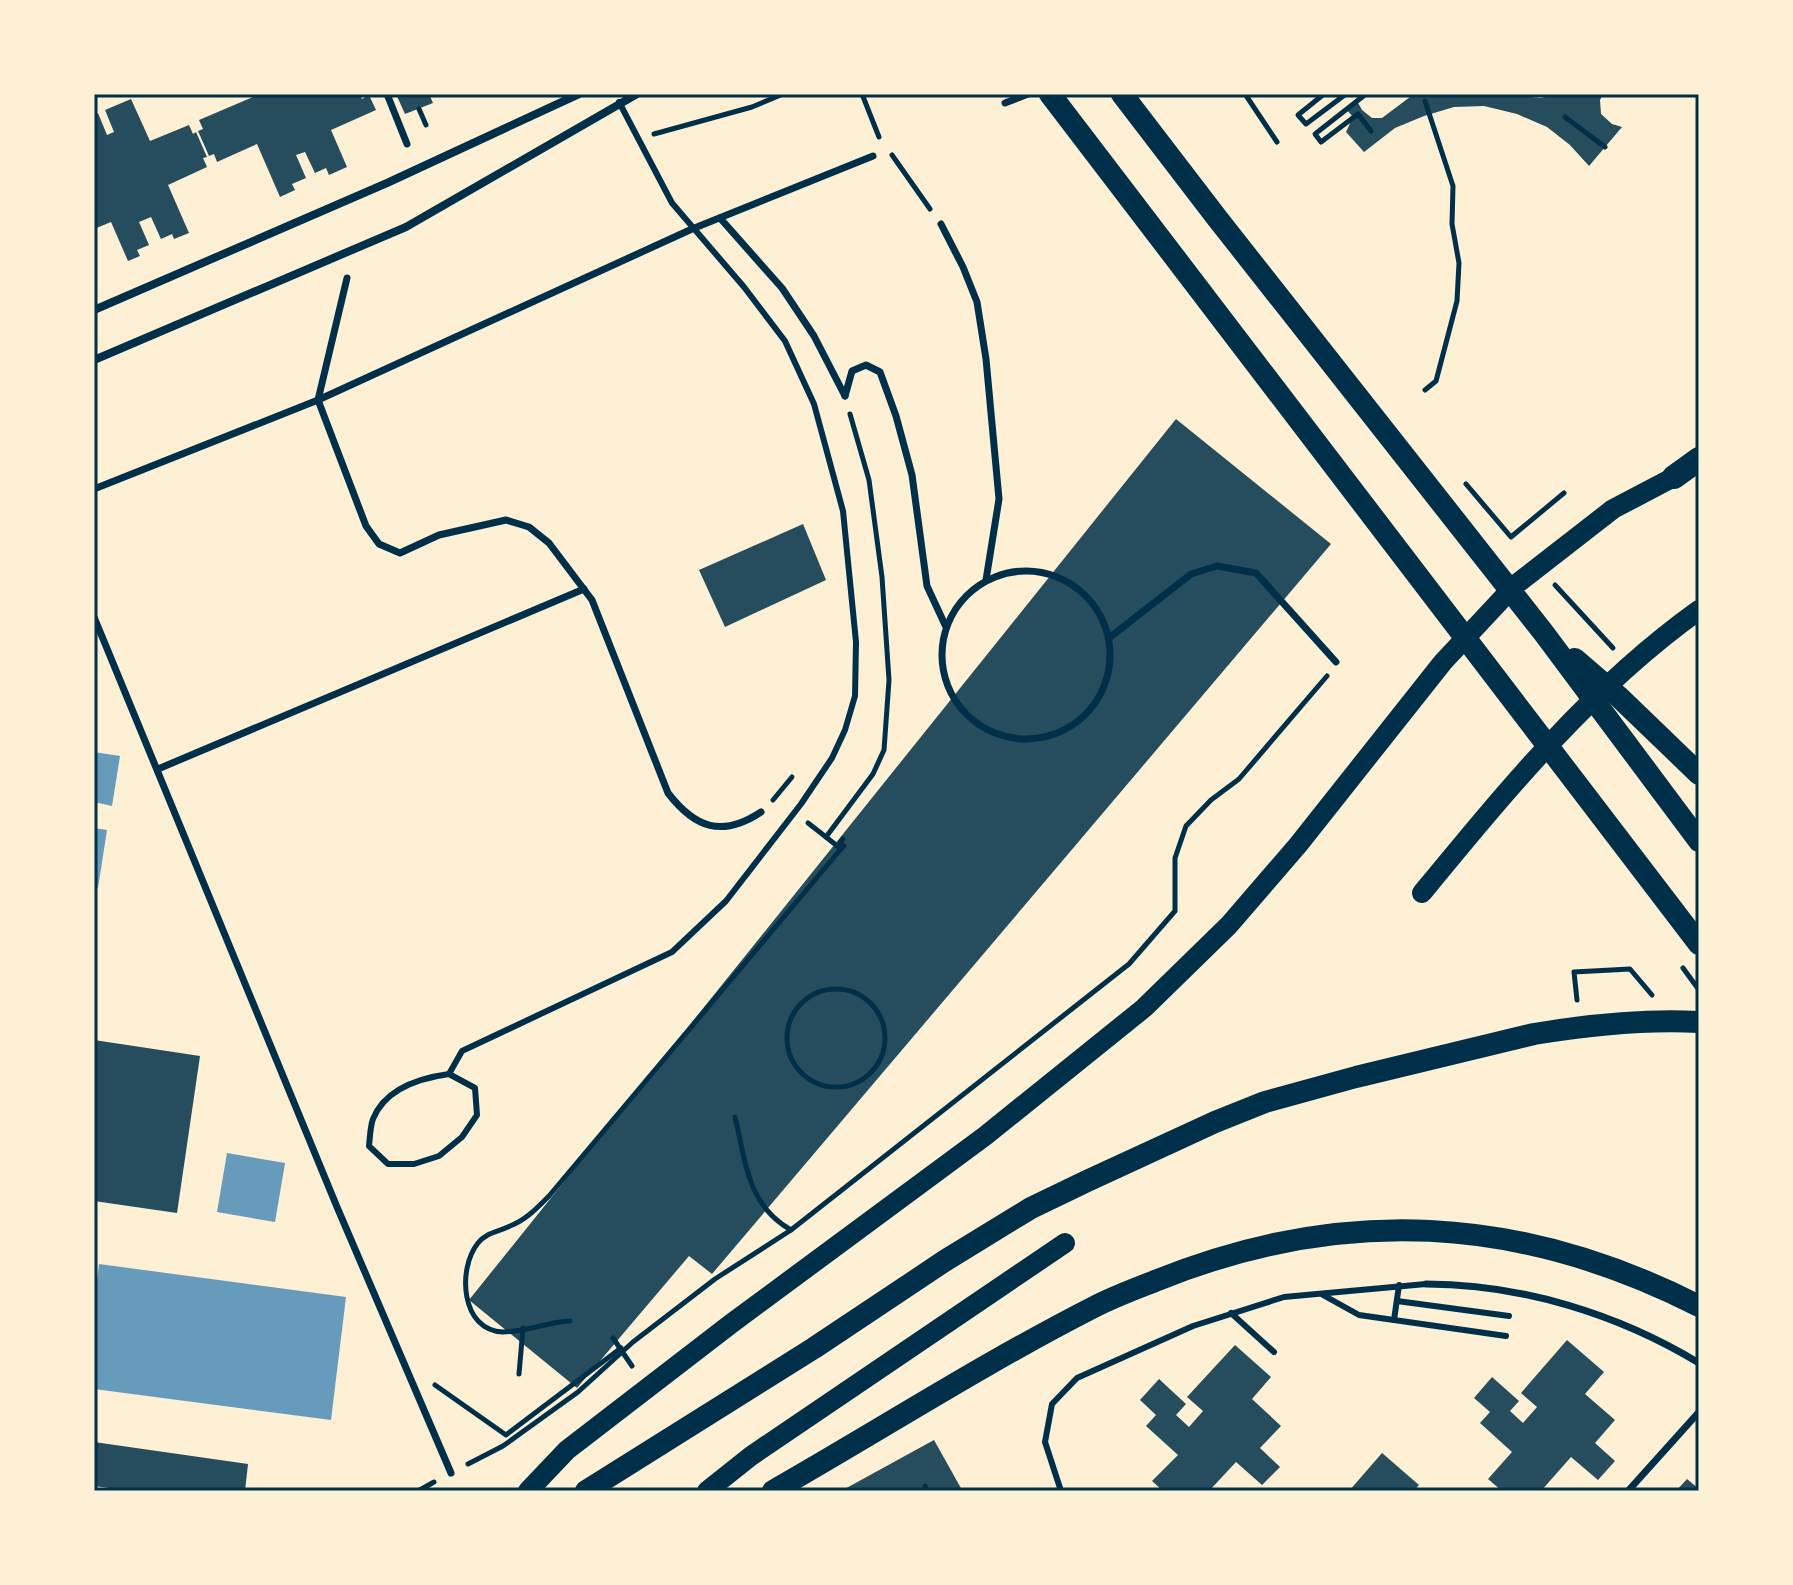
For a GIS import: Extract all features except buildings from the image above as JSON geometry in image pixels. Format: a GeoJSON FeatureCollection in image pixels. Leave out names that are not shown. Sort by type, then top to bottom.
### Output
{"type":"FeatureCollection","features":[{"type":"Feature","properties":{"kind":"highway"},"geometry":{"type":"LineString","coordinates":[[1050,94],[1699,944]]}},
{"type":"Feature","properties":{"kind":"highway"},"geometry":{"type":"LineString","coordinates":[[1122,94],[1543,632],[1699,841]]}},
{"type":"Feature","properties":{"kind":"highway"},"geometry":{"type":"LineString","coordinates":[[1674,477],[1699,459]]}},
{"type":"Feature","properties":{"kind":"highway"},"geometry":{"type":"LineString","coordinates":[[1543,632],[1618,696],[1699,774]]}},
{"type":"Feature","properties":{"kind":"highway"},"geometry":{"type":"LineString","coordinates":[[586,1491],[1031,1208],[1215,1122],[1265,1102],[1368,1074],[1570,1028],[1699,1022]]}},
{"type":"Feature","properties":{"kind":"highway"},"geometry":{"type":"LineString","coordinates":[[773,1491],[1096,1305],[1188,1268],[1324,1233],[1450,1231],[1511,1240],[1614,1268],[1699,1306]]}},
{"type":"Feature","properties":{"kind":"main road"},"geometry":{"type":"LineString","coordinates":[[528,1491],[567,1450],[732,1323],[985,1136],[1144,1008],[1229,925],[1298,845],[1443,662],[1514,586],[1613,509],[1674,477]]}},
{"type":"Feature","properties":{"kind":"main road"},"geometry":{"type":"LineString","coordinates":[[1422,893],[1513,782],[1583,709],[1668,632],[1699,610]]}},
{"type":"Feature","properties":{"kind":"main road"},"geometry":{"type":"LineString","coordinates":[[707,1491],[751,1456],[1065,1243]]}},
{"type":"Feature","properties":{"kind":"street"},"geometry":{"type":"LineString","coordinates":[[387,94],[407,144]]}},
{"type":"Feature","properties":{"kind":"street"},"geometry":{"type":"LineString","coordinates":[[94,310],[387,183],[579,94]]}},
{"type":"Feature","properties":{"kind":"street"},"geometry":{"type":"LineString","coordinates":[[94,347],[96,359],[406,227],[637,94]]}},
{"type":"Feature","properties":{"kind":"street"},"geometry":{"type":"LineString","coordinates":[[1005,103],[1028,94]]}},
{"type":"Feature","properties":{"kind":"street"},"geometry":{"type":"LineString","coordinates":[[94,489],[318,400],[692,229],[873,156]]}},
{"type":"Feature","properties":{"kind":"street"},"geometry":{"type":"LineString","coordinates":[[720,218],[782,288],[814,336],[845,396],[852,371],[866,365],[880,372],[912,475],[927,586],[946,627]]}},
{"type":"Feature","properties":{"kind":"street"},"geometry":{"type":"LineString","coordinates":[[941,224],[977,302],[986,359],[999,499],[986,580]]}},
{"type":"Feature","properties":{"kind":"street"},"geometry":{"type":"LineString","coordinates":[[347,278],[318,400],[366,526],[379,544],[400,553],[439,535],[506,520],[529,527],[549,543],[592,600],[668,793],[683,813],[706,825],[724,828],[751,819],[761,812]]}},
{"type":"Feature","properties":{"kind":"street"},"geometry":{"type":"LineString","coordinates":[[1109,638],[1191,574],[1217,566],[1256,573],[1336,662]]}},
{"type":"Feature","properties":{"kind":"street"},"geometry":{"type":"LineString","coordinates":[[1015,571],[1046,573],[1075,586],[1097,609],[1109,638],[1110,668],[1100,698],[1080,722],[1052,736],[1021,740],[991,732],[965,714],[948,688],[941,658],[946,627],[961,600],[986,580],[1015,571]]}},
{"type":"Feature","properties":{"kind":"street"},"geometry":{"type":"LineString","coordinates":[[158,769],[584,589]]}},
{"type":"Feature","properties":{"kind":"street"},"geometry":{"type":"LineString","coordinates":[[94,617],[337,1207],[451,1473]]}},
{"type":"Feature","properties":{"kind":"street"},"geometry":{"type":"LineString","coordinates":[[1426,1284],[1458,1284],[1525,1293],[1615,1321],[1699,1363]]}},
{"type":"Feature","properties":{"kind":"street"},"geometry":{"type":"LineString","coordinates":[[1628,1491],[1699,1412]]}},
{"type":"Feature","properties":{"kind":"lane"},"geometry":{"type":"LineString","coordinates":[[449,1074],[462,1051],[672,952],[726,901],[792,816],[832,758],[845,730],[855,696],[856,642],[843,511],[814,404],[785,341],[744,287],[672,203],[619,102]]}},
{"type":"Feature","properties":{"kind":"lane"},"geometry":{"type":"LineString","coordinates":[[449,1074],[475,1088],[477,1115],[462,1137],[439,1156],[414,1164],[388,1164],[369,1146],[373,1118],[394,1092],[425,1078],[449,1074]]}},
{"type":"Feature","properties":{"kind":"lane"},"geometry":{"type":"LineString","coordinates":[[1061,1491],[1045,1442],[1052,1404],[1077,1378],[1193,1326],[1284,1297],[1426,1284]]}},
{"type":"Feature","properties":{"kind":"lane"},"geometry":{"type":"LineString","coordinates":[[1394,1320],[1399,1285]]}},
{"type":"Feature","properties":{"kind":"lane"},"geometry":{"type":"LineString","coordinates":[[1323,1295],[1359,1315],[1506,1336]]}},
{"type":"Feature","properties":{"kind":"lane"},"geometry":{"type":"LineString","coordinates":[[1397,1301],[1509,1316]]}},
{"type":"Feature","properties":{"kind":"lane"},"geometry":{"type":"LineString","coordinates":[[1231,1313],[1274,1352]]}},
{"type":"Feature","properties":{"kind":"path"},"geometry":{"type":"LineString","coordinates":[[638,138],[752,107],[783,94]]}},
{"type":"Feature","properties":{"kind":"path"},"geometry":{"type":"LineString","coordinates":[[862,94],[877,135],[941,224]]}},
{"type":"Feature","properties":{"kind":"path"},"geometry":{"type":"LineString","coordinates":[[1245,94],[1277,142]]}},
{"type":"Feature","properties":{"kind":"path"},"geometry":{"type":"LineString","coordinates":[[1324,94],[1298,115],[1306,124],[1346,94]]}},
{"type":"Feature","properties":{"kind":"path"},"geometry":{"type":"LineString","coordinates":[[1366,94],[1315,134],[1321,142],[1358,114],[1371,131]]}},
{"type":"Feature","properties":{"kind":"path"},"geometry":{"type":"LineString","coordinates":[[1425,101],[1453,186],[1452,224],[1459,263],[1457,301],[1436,381],[1425,390]]}},
{"type":"Feature","properties":{"kind":"path"},"geometry":{"type":"LineString","coordinates":[[419,109],[426,125]]}},
{"type":"Feature","properties":{"kind":"path"},"geometry":{"type":"LineString","coordinates":[[1565,117],[1605,147]]}},
{"type":"Feature","properties":{"kind":"path"},"geometry":{"type":"LineString","coordinates":[[1519,531],[1564,493]]}},
{"type":"Feature","properties":{"kind":"path"},"geometry":{"type":"LineString","coordinates":[[1511,537],[1522,548]]}},
{"type":"Feature","properties":{"kind":"path"},"geometry":{"type":"LineString","coordinates":[[1554,584],[1619,654]]}},
{"type":"Feature","properties":{"kind":"path"},"geometry":{"type":"LineString","coordinates":[[418,1491],[578,1392],[633,1342],[715,1279],[791,1230],[1129,964],[1175,911],[1175,858],[1186,826],[1211,800],[1239,779],[1336,662]]}},
{"type":"Feature","properties":{"kind":"path"},"geometry":{"type":"LineString","coordinates":[[777,797],[795,773]]}},
{"type":"Feature","properties":{"kind":"path"},"geometry":{"type":"LineString","coordinates":[[841,849],[843,839]]}},
{"type":"Feature","properties":{"kind":"path"},"geometry":{"type":"LineString","coordinates":[[1682,967],[1699,990]]}},
{"type":"Feature","properties":{"kind":"path"},"geometry":{"type":"LineString","coordinates":[[1577,994],[1574,972],[1630,969],[1657,1002]]}},
{"type":"Feature","properties":{"kind":"path"},"geometry":{"type":"LineString","coordinates":[[828,989],[844,989],[871,1003],[880,1015],[885,1030],[885,1045],[872,1073],[859,1082],[845,1087],[829,1087],[814,1082],[792,1061],[787,1046],[787,1030],[801,1003],[813,994],[828,989]]}},
{"type":"Feature","properties":{"kind":"path"},"geometry":{"type":"LineString","coordinates":[[735,1117],[757,1200],[767,1213],[791,1230]]}},
{"type":"Feature","properties":{"kind":"path"},"geometry":{"type":"LineString","coordinates":[[519,1374],[523,1328]]}},
{"type":"Feature","properties":{"kind":"path"},"geometry":{"type":"LineString","coordinates":[[507,1438],[621,1348]]}},
{"type":"Feature","properties":{"kind":"path"},"geometry":{"type":"LineString","coordinates":[[425,1378],[507,1438]]}},
{"type":"Feature","properties":{"kind":"water"},"geometry":{"type":"Polygon","coordinates":[[[94,752],[120,756],[112,806],[94,802],[94,752]]]}},
{"type":"Feature","properties":{"kind":"water"},"geometry":{"type":"Polygon","coordinates":[[[94,828],[107,830],[98,888],[94,887],[94,828]]]}},
{"type":"Feature","properties":{"kind":"water"},"geometry":{"type":"Polygon","coordinates":[[[227,1153],[285,1163],[275,1222],[217,1212],[227,1153]]]}},
{"type":"Feature","properties":{"kind":"water"},"geometry":{"type":"Polygon","coordinates":[[[99,1264],[346,1297],[331,1420],[94,1389],[94,1305],[99,1264]]]}}]}
